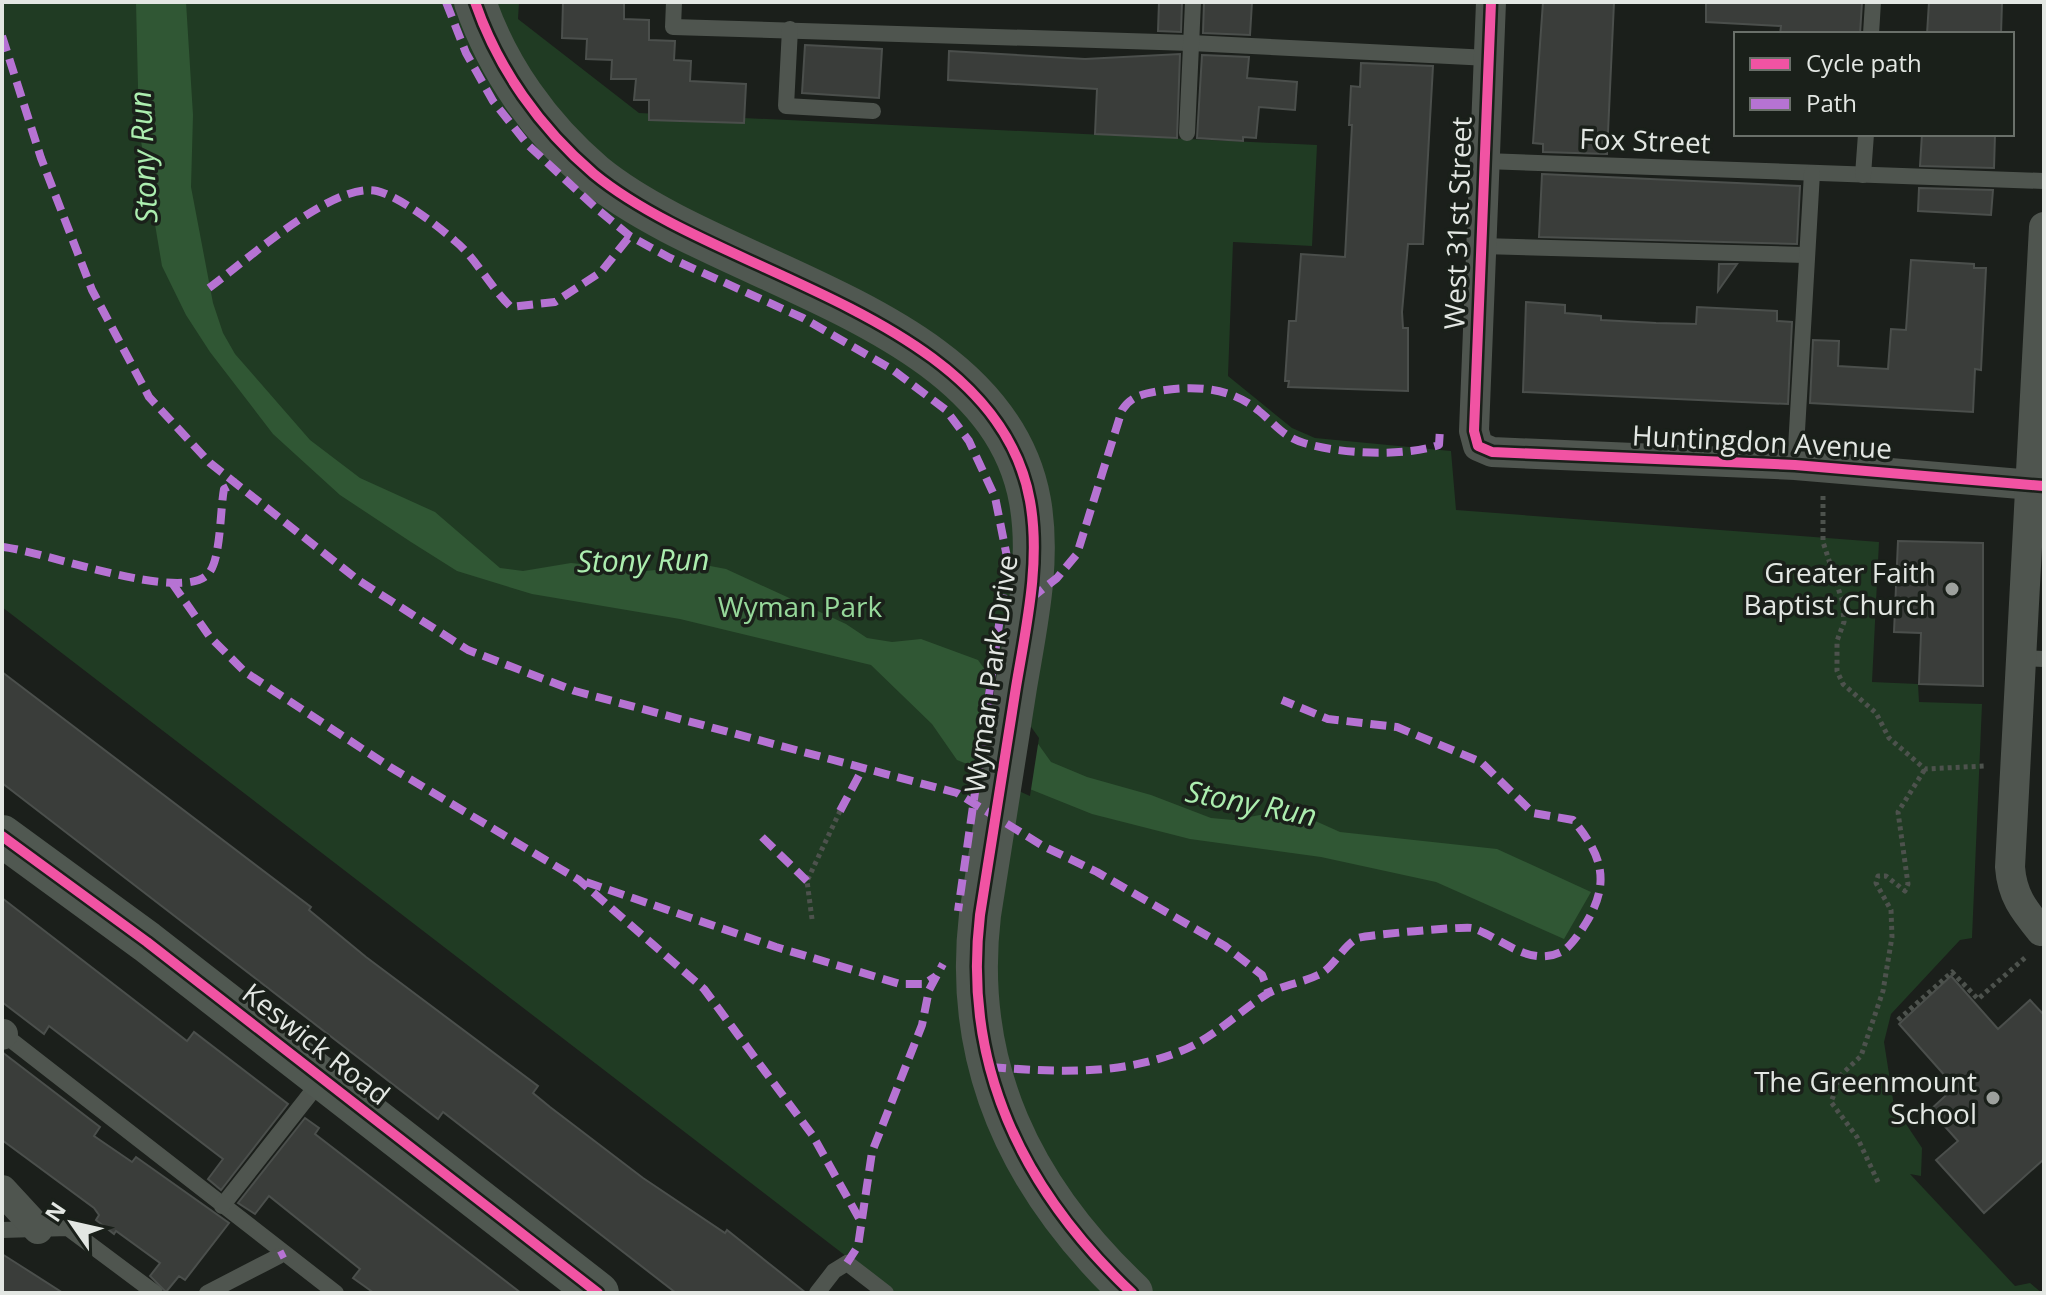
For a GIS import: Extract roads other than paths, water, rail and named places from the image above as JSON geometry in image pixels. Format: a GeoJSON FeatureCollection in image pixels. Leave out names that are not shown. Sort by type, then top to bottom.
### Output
{"type":"FeatureCollection","features":[{"type":"Feature","properties":{"kind":"street","name":"Wyman Park Drive"},"geometry":{"type":"LineString","coordinates":[[475,2],[494,49],[521,93],[555,136],[595,174],[631,200],[711,245],[876,321],[962,383],[1001,430],[1024,474],[1034,530],[1030,599],[980,915],[976,947],[978,1007],[990,1067],[1013,1135],[1043,1193],[1061,1217],[1132,1293]]}},
{"type":"Feature","properties":{"kind":"street","name":"West 31st Street"},"geometry":{"type":"LineString","coordinates":[[1478,446],[1474,431],[1491,2]]}},
{"type":"Feature","properties":{"kind":"street"},"geometry":{"type":"LineString","coordinates":[[2038,928],[2012,888],[2030,779],[2044,227]]}},
{"type":"Feature","properties":{"kind":"street","name":"Huntingdon Avenue"},"geometry":{"type":"LineString","coordinates":[[1478,446],[1492,452],[1795,465],[2037,486]]}},
{"type":"Feature","properties":{"kind":"street","name":"Keswick Road"},"geometry":{"type":"LineString","coordinates":[[2,836],[147,942],[598,1293]]}},
{"type":"Feature","properties":{"kind":"street"},"geometry":{"type":"LineString","coordinates":[[2,1190],[38,1229]]}},
{"type":"Feature","properties":{"kind":"lane"},"geometry":{"type":"LineString","coordinates":[[674,2],[673,27],[1191,43],[1489,58]]}},
{"type":"Feature","properties":{"kind":"lane"},"geometry":{"type":"LineString","coordinates":[[1187,133],[1193,2]]}},
{"type":"Feature","properties":{"kind":"lane"},"geometry":{"type":"LineString","coordinates":[[1871,32],[1873,2]]}},
{"type":"Feature","properties":{"kind":"lane"},"geometry":{"type":"LineString","coordinates":[[790,29],[786,106],[873,111]]}},
{"type":"Feature","properties":{"kind":"lane"},"geometry":{"type":"LineString","coordinates":[[1863,175],[1866,136]]}},
{"type":"Feature","properties":{"kind":"lane","name":"Fox Street"},"geometry":{"type":"LineString","coordinates":[[1485,161],[2044,181]]}},
{"type":"Feature","properties":{"kind":"lane"},"geometry":{"type":"LineString","coordinates":[[1795,465],[1812,173]]}},
{"type":"Feature","properties":{"kind":"lane"},"geometry":{"type":"LineString","coordinates":[[1482,246],[1805,255]]}},
{"type":"Feature","properties":{"kind":"lane"},"geometry":{"type":"LineString","coordinates":[[2,1034],[336,1293]]}},
{"type":"Feature","properties":{"kind":"lane"},"geometry":{"type":"LineString","coordinates":[[222,1206],[322,1079]]}},
{"type":"Feature","properties":{"kind":"lane"},"geometry":{"type":"LineString","coordinates":[[2,1230],[68,1228],[155,1293]]}},
{"type":"Feature","properties":{"kind":"lane"},"geometry":{"type":"LineString","coordinates":[[207,1293],[279,1256]]}},
{"type":"Feature","properties":{"kind":"lane"},"geometry":{"type":"LineString","coordinates":[[817,1293],[834,1271],[847,1263],[886,1293]]}},
{"type":"Feature","properties":{"kind":"water","name":"Stony Run"},"geometry":{"type":"Polygon","coordinates":[[[136,2],[186,2],[193,115],[191,187],[213,303],[223,333],[235,354],[310,440],[360,478],[435,512],[500,568],[523,571],[571,563],[646,571],[705,565],[726,569],[846,624],[867,638],[892,642],[921,639],[978,660],[1051,762],[1211,818],[1233,820],[1282,811],[1302,815],[1340,832],[1497,849],[1591,892],[1564,939],[1436,882],[1321,857],[1190,839],[1092,814],[957,760],[932,724],[871,665],[680,619],[532,594],[457,571],[411,542],[340,495],[273,434],[210,352],[186,315],[162,266],[139,129],[136,2]]]}},
{"type":"Feature","properties":{"kind":"place","name":"Greater Faith Baptist Church"},"geometry":{"type":"Point","coordinates":[1952,589]}},
{"type":"Feature","properties":{"kind":"place","name":"The Greenmount School"},"geometry":{"type":"Point","coordinates":[1993,1098]}},
{"type":"Feature","properties":{"kind":"park label","name":"Wyman Park"},"geometry":{"type":"Point","coordinates":[800,607]}}]}
